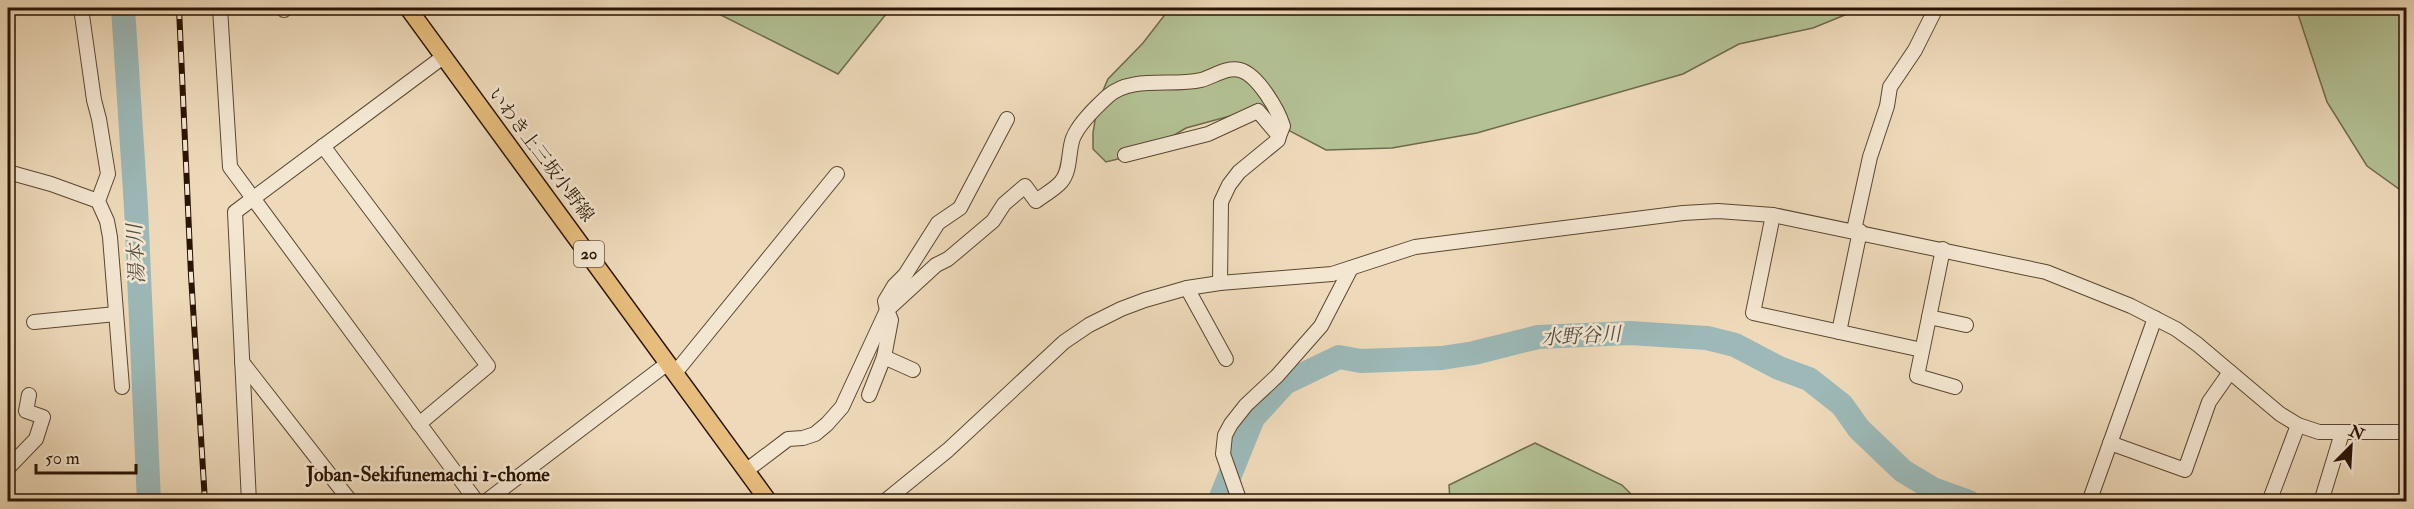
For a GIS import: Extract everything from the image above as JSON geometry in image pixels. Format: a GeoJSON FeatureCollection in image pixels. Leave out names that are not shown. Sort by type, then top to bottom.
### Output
{"type":"FeatureCollection","features":[{"type":"Feature","properties":{"kind":"main road","name":"いわき上三坂小野線"},"geometry":{"type":"LineString","coordinates":[[408,8],[770,501]]}},
{"type":"Feature","properties":{"kind":"street"},"geometry":{"type":"LineString","coordinates":[[81,8],[94,100],[108,174],[98,201],[107,221],[110,237],[122,387]]}},
{"type":"Feature","properties":{"kind":"street"},"geometry":{"type":"LineString","coordinates":[[220,8],[230,167],[477,501]]}},
{"type":"Feature","properties":{"kind":"street"},"geometry":{"type":"LineString","coordinates":[[1839,332],[1870,158],[1887,106],[1890,87],[1915,50],[1936,8]]}},
{"type":"Feature","properties":{"kind":"street"},"geometry":{"type":"LineString","coordinates":[[249,501],[235,212],[443,57]]}},
{"type":"Feature","properties":{"kind":"street"},"geometry":{"type":"LineString","coordinates":[[747,470],[788,439],[815,434],[827,424],[842,407],[886,310],[936,266],[948,259],[993,221],[1004,204],[1025,186],[1036,201],[1062,181],[1066,174],[1073,136],[1109,95],[1122,88],[1132,85],[1179,84],[1214,77],[1228,69],[1239,70],[1258,84],[1278,110],[1283,126],[1278,140],[1239,172],[1229,185],[1221,202],[1220,283]]}},
{"type":"Feature","properties":{"kind":"street"},"geometry":{"type":"LineString","coordinates":[[1125,155],[1208,134],[1258,111],[1279,136]]}},
{"type":"Feature","properties":{"kind":"street"},"geometry":{"type":"LineString","coordinates":[[869,395],[884,357],[891,320],[885,302],[938,223],[960,208],[1007,119]]}},
{"type":"Feature","properties":{"kind":"street"},"geometry":{"type":"LineString","coordinates":[[323,146],[488,366],[419,424]]}},
{"type":"Feature","properties":{"kind":"street"},"geometry":{"type":"LineString","coordinates":[[8,172],[98,201]]}},
{"type":"Feature","properties":{"kind":"street"},"geometry":{"type":"LineString","coordinates":[[485,501],[671,368],[837,174]]}},
{"type":"Feature","properties":{"kind":"street"},"geometry":{"type":"LineString","coordinates":[[884,501],[948,450],[1064,342],[1089,325],[1121,309],[1187,288],[1220,283],[1311,278],[1350,270],[1415,248],[1683,213],[1718,211],[1773,215],[2046,272],[2155,318],[2197,344],[2280,414],[2298,425],[2319,432],[2406,432]]}},
{"type":"Feature","properties":{"kind":"street"},"geometry":{"type":"LineString","coordinates":[[1773,215],[1753,313],[1923,350]]}},
{"type":"Feature","properties":{"kind":"street"},"geometry":{"type":"LineString","coordinates":[[1943,249],[1917,376],[1954,387]]}},
{"type":"Feature","properties":{"kind":"street"},"geometry":{"type":"LineString","coordinates":[[1238,497],[1223,454],[1223,445],[1230,424],[1321,326],[1350,270]]}},
{"type":"Feature","properties":{"kind":"street"},"geometry":{"type":"LineString","coordinates":[[1187,288],[1226,359]]}},
{"type":"Feature","properties":{"kind":"street"},"geometry":{"type":"LineString","coordinates":[[34,322],[116,314]]}},
{"type":"Feature","properties":{"kind":"street"},"geometry":{"type":"LineString","coordinates":[[1929,317],[1966,325]]}},
{"type":"Feature","properties":{"kind":"street"},"geometry":{"type":"LineString","coordinates":[[2089,501],[2155,318]]}},
{"type":"Feature","properties":{"kind":"street"},"geometry":{"type":"LineString","coordinates":[[884,357],[913,370]]}},
{"type":"Feature","properties":{"kind":"street"},"geometry":{"type":"LineString","coordinates":[[242,362],[351,501]]}},
{"type":"Feature","properties":{"kind":"street"},"geometry":{"type":"LineString","coordinates":[[2110,443],[2185,470],[2209,402],[2230,372]]}},
{"type":"Feature","properties":{"kind":"street"},"geometry":{"type":"LineString","coordinates":[[8,468],[40,433],[43,417],[26,411],[29,395]]}},
{"type":"Feature","properties":{"kind":"street"},"geometry":{"type":"LineString","coordinates":[[2269,501],[2298,425]]}},
{"type":"Feature","properties":{"kind":"street"},"geometry":{"type":"LineString","coordinates":[[2321,501],[2342,433]]}},
{"type":"Feature","properties":{"kind":"green space"},"geometry":{"type":"Polygon","coordinates":[[[707,8],[891,8],[838,74],[707,8]]]}},
{"type":"Feature","properties":{"kind":"green space"},"geometry":{"type":"Polygon","coordinates":[[[1170,8],[1862,8],[1813,28],[1739,44],[1683,74],[1477,133],[1392,148],[1326,150],[1269,120],[1230,116],[1186,128],[1146,152],[1106,162],[1093,149],[1098,102],[1108,79],[1143,43],[1170,8]]]}},
{"type":"Feature","properties":{"kind":"green space"},"geometry":{"type":"Polygon","coordinates":[[[2296,8],[2406,8],[2406,194],[2367,166],[2327,102],[2296,8]]]}},
{"type":"Feature","properties":{"kind":"green space"},"geometry":{"type":"Polygon","coordinates":[[[1535,443],[1622,485],[1638,501],[1450,501],[1449,485],[1535,443]]]}},
{"type":"Feature","properties":{"kind":"waterway","name":"湯本川"},"geometry":{"type":"LineString","coordinates":[[123,8],[136,207],[149,502]]}},
{"type":"Feature","properties":{"kind":"waterway","name":"水野谷川"},"geometry":{"type":"LineString","coordinates":[[1219,502],[1253,418],[1285,383],[1339,357],[1361,361],[1442,358],[1474,353],[1538,337],[1630,333],[1707,338],[1735,345],[1779,368],[1809,379],[1842,405],[1859,429],[1903,471],[1933,489],[1969,502]]}},
{"type":"Feature","properties":{"kind":"railway"},"geometry":{"type":"LineString","coordinates":[[179,8],[191,275],[205,502]]}},
{"type":"Feature","properties":{"kind":"district","name":"Joban-Sekifunemachi 1-chome"},"geometry":{"type":"Point","coordinates":[428,474]}}]}
